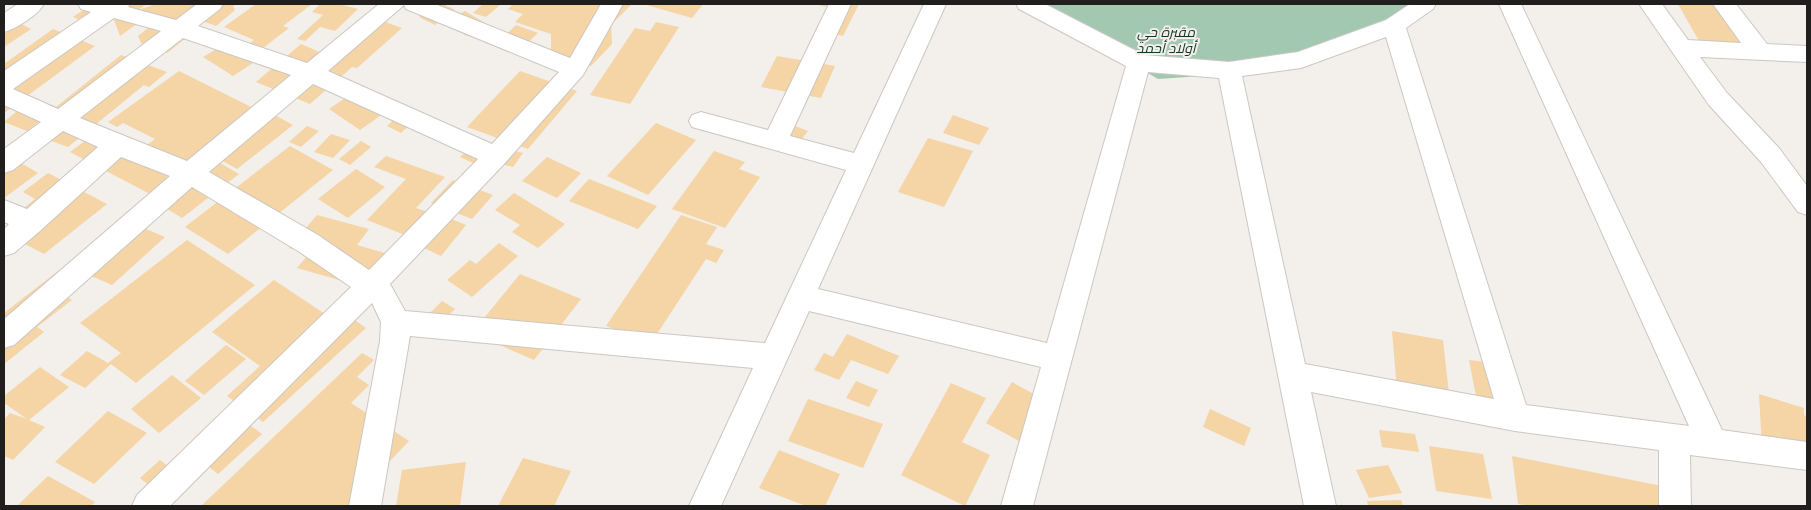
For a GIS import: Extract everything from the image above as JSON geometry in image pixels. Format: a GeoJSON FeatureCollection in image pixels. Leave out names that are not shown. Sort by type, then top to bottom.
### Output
{"type":"FeatureCollection","features":[{"type":"Feature","properties":{"kind":"street"},"geometry":{"type":"LineString","coordinates":[[4,24],[33,4]]}},
{"type":"Feature","properties":{"kind":"street"},"geometry":{"type":"LineString","coordinates":[[88,4],[115,7],[310,73],[496,156]]}},
{"type":"Feature","properties":{"kind":"street"},"geometry":{"type":"LineString","coordinates":[[4,163],[59,119],[182,29],[212,4]]}},
{"type":"Feature","properties":{"kind":"street"},"geometry":{"type":"LineString","coordinates":[[4,336],[190,173],[393,4]]}},
{"type":"Feature","properties":{"kind":"street"},"geometry":{"type":"LineString","coordinates":[[414,4],[575,69]]}},
{"type":"Feature","properties":{"kind":"street"},"geometry":{"type":"LineString","coordinates":[[148,506],[371,286],[496,156],[575,69],[612,4]]}},
{"type":"Feature","properties":{"kind":"street"},"geometry":{"type":"LineString","coordinates":[[776,140],[840,4]]}},
{"type":"Feature","properties":{"kind":"street"},"geometry":{"type":"LineString","coordinates":[[705,506],[935,4]]}},
{"type":"Feature","properties":{"kind":"street"},"geometry":{"type":"LineString","coordinates":[[1028,4],[1139,63],[1230,70],[1301,60],[1394,25],[1425,4]]}},
{"type":"Feature","properties":{"kind":"street"},"geometry":{"type":"LineString","coordinates":[[1510,4],[1712,442]]}},
{"type":"Feature","properties":{"kind":"street"},"geometry":{"type":"LineString","coordinates":[[1650,4],[1718,99],[1770,155],[1807,205]]}},
{"type":"Feature","properties":{"kind":"street"},"geometry":{"type":"LineString","coordinates":[[1724,4],[1760,52]]}},
{"type":"Feature","properties":{"kind":"street"},"geometry":{"type":"LineString","coordinates":[[4,83],[115,7]]}},
{"type":"Feature","properties":{"kind":"street"},"geometry":{"type":"LineString","coordinates":[[1394,25],[1515,417]]}},
{"type":"Feature","properties":{"kind":"street"},"geometry":{"type":"LineString","coordinates":[[1681,48],[1807,54]]}},
{"type":"Feature","properties":{"kind":"street"},"geometry":{"type":"LineString","coordinates":[[1017,506],[1139,63]]}},
{"type":"Feature","properties":{"kind":"street"},"geometry":{"type":"LineString","coordinates":[[1230,70],[1320,506]]}},
{"type":"Feature","properties":{"kind":"street"},"geometry":{"type":"LineString","coordinates":[[4,95],[116,145],[190,173],[308,243],[380,292],[389,305],[395,322],[393,363],[365,506]]}},
{"type":"Feature","properties":{"kind":"street"},"geometry":{"type":"LineString","coordinates":[[701,121],[776,140],[861,165]]}},
{"type":"Feature","properties":{"kind":"street"},"geometry":{"type":"LineString","coordinates":[[4,246],[116,145]]}},
{"type":"Feature","properties":{"kind":"street"},"geometry":{"type":"LineString","coordinates":[[4,210],[31,223]]}},
{"type":"Feature","properties":{"kind":"street"},"geometry":{"type":"LineString","coordinates":[[800,297],[1058,358]]}},
{"type":"Feature","properties":{"kind":"street"},"geometry":{"type":"LineString","coordinates":[[395,322],[773,357]]}},
{"type":"Feature","properties":{"kind":"street"},"geometry":{"type":"LineString","coordinates":[[1293,375],[1515,417],[1807,456]]}},
{"type":"Feature","properties":{"kind":"street"},"geometry":{"type":"LineString","coordinates":[[1674,437],[1675,506]]}},
{"type":"Feature","properties":{"kind":"green space","name":"مقبرة حي أولاد أحمد"},"geometry":{"type":"Polygon","coordinates":[[[1030,4],[1427,4],[1394,29],[1292,70],[1158,79],[1030,4]]]}},
{"type":"Feature","properties":{"kind":"building"},"geometry":{"type":"Polygon","coordinates":[[[92,4],[147,4],[138,10],[156,4],[237,4],[233,6],[235,10],[216,26],[190,16],[191,34],[167,53],[141,43],[138,36],[152,25],[141,21],[120,36],[113,17],[93,26],[73,17],[92,4]]]}},
{"type":"Feature","properties":{"kind":"building"},"geometry":{"type":"Polygon","coordinates":[[[256,4],[312,4],[283,26],[289,28],[259,51],[247,46],[254,40],[224,27],[256,4]]]}},
{"type":"Feature","properties":{"kind":"building"},"geometry":{"type":"Polygon","coordinates":[[[320,4],[339,4],[358,9],[335,31],[320,27],[305,41],[297,39],[323,15],[312,12],[320,4]]]}},
{"type":"Feature","properties":{"kind":"building"},"geometry":{"type":"Polygon","coordinates":[[[437,4],[443,4],[455,10],[435,25],[419,17],[437,4]]]}},
{"type":"Feature","properties":{"kind":"building"},"geometry":{"type":"Polygon","coordinates":[[[483,4],[501,4],[486,17],[473,13],[483,4]]]}},
{"type":"Feature","properties":{"kind":"building"},"geometry":{"type":"Polygon","coordinates":[[[513,4],[632,4],[611,25],[612,44],[591,66],[551,52],[551,34],[515,22],[523,14],[508,9],[513,4]]]}},
{"type":"Feature","properties":{"kind":"building"},"geometry":{"type":"Polygon","coordinates":[[[643,4],[703,4],[692,18],[643,4]]]}},
{"type":"Feature","properties":{"kind":"building"},"geometry":{"type":"Polygon","coordinates":[[[815,4],[859,4],[843,36],[823,32],[835,9],[815,4]]]}},
{"type":"Feature","properties":{"kind":"building"},"geometry":{"type":"Polygon","coordinates":[[[1678,4],[1732,4],[1766,57],[1707,55],[1678,4]]]}},
{"type":"Feature","properties":{"kind":"building"},"geometry":{"type":"Polygon","coordinates":[[[465,11],[485,23],[467,36],[446,24],[465,11]]]}},
{"type":"Feature","properties":{"kind":"building"},"geometry":{"type":"Polygon","coordinates":[[[4,15],[31,29],[4,47],[4,15]]]}},
{"type":"Feature","properties":{"kind":"building"},"geometry":{"type":"Polygon","coordinates":[[[366,15],[402,28],[357,68],[352,67],[310,104],[256,82],[301,44],[322,53],[366,15]]]}},
{"type":"Feature","properties":{"kind":"building"},"geometry":{"type":"Polygon","coordinates":[[[656,22],[679,27],[630,104],[590,95],[635,28],[650,31],[656,22]]]}},
{"type":"Feature","properties":{"kind":"building"},"geometry":{"type":"Polygon","coordinates":[[[516,25],[538,33],[517,53],[495,45],[516,25]]]}},
{"type":"Feature","properties":{"kind":"building"},"geometry":{"type":"Polygon","coordinates":[[[53,29],[95,46],[4,113],[4,64],[53,29]]]}},
{"type":"Feature","properties":{"kind":"building"},"geometry":{"type":"Polygon","coordinates":[[[230,41],[259,59],[233,76],[203,57],[230,41]]]}},
{"type":"Feature","properties":{"kind":"building"},"geometry":{"type":"Polygon","coordinates":[[[121,55],[167,72],[149,87],[144,85],[68,147],[51,141],[81,116],[41,120],[27,131],[4,122],[33,98],[56,107],[121,55]]]}},
{"type":"Feature","properties":{"kind":"building"},"geometry":{"type":"Polygon","coordinates":[[[777,56],[835,66],[821,98],[761,87],[777,56]]]}},
{"type":"Feature","properties":{"kind":"building"},"geometry":{"type":"Polygon","coordinates":[[[179,71],[257,110],[262,108],[293,125],[237,169],[205,151],[150,194],[70,152],[104,127],[143,148],[155,139],[123,123],[117,127],[108,122],[179,71]]]}},
{"type":"Feature","properties":{"kind":"building"},"geometry":{"type":"Polygon","coordinates":[[[520,71],[577,91],[528,149],[467,127],[520,71]]]}},
{"type":"Feature","properties":{"kind":"building"},"geometry":{"type":"Polygon","coordinates":[[[360,88],[390,109],[360,130],[329,109],[360,88]]]}},
{"type":"Feature","properties":{"kind":"building"},"geometry":{"type":"Polygon","coordinates":[[[402,112],[416,119],[401,133],[387,126],[402,112]]]}},
{"type":"Feature","properties":{"kind":"building"},"geometry":{"type":"Polygon","coordinates":[[[953,115],[989,128],[979,145],[943,133],[953,115]]]}},
{"type":"Feature","properties":{"kind":"building"},"geometry":{"type":"Polygon","coordinates":[[[656,123],[696,140],[648,195],[607,176],[656,123]]]}},
{"type":"Feature","properties":{"kind":"building"},"geometry":{"type":"Polygon","coordinates":[[[307,126],[319,131],[301,147],[289,142],[307,126]]]}},
{"type":"Feature","properties":{"kind":"building"},"geometry":{"type":"Polygon","coordinates":[[[795,126],[808,131],[800,141],[788,136],[795,126]]]}},
{"type":"Feature","properties":{"kind":"building"},"geometry":{"type":"Polygon","coordinates":[[[331,134],[350,140],[333,158],[314,152],[331,134]]]}},
{"type":"Feature","properties":{"kind":"building"},"geometry":{"type":"Polygon","coordinates":[[[480,138],[495,145],[475,164],[460,157],[480,138]]]}},
{"type":"Feature","properties":{"kind":"building"},"geometry":{"type":"Polygon","coordinates":[[[928,138],[973,151],[944,207],[898,192],[928,138]]]}},
{"type":"Feature","properties":{"kind":"building"},"geometry":{"type":"Polygon","coordinates":[[[361,141],[371,147],[350,165],[339,159],[361,141]]]}},
{"type":"Feature","properties":{"kind":"building"},"geometry":{"type":"Polygon","coordinates":[[[290,146],[333,170],[228,254],[185,227],[290,146]]]}},
{"type":"Feature","properties":{"kind":"building"},"geometry":{"type":"Polygon","coordinates":[[[503,148],[523,153],[513,167],[493,162],[503,148]]]}},
{"type":"Feature","properties":{"kind":"building"},"geometry":{"type":"Polygon","coordinates":[[[714,151],[745,162],[739,169],[760,177],[725,228],[672,209],[714,151]]]}},
{"type":"Feature","properties":{"kind":"building"},"geometry":{"type":"Polygon","coordinates":[[[4,153],[38,173],[4,198],[4,153]]]}},
{"type":"Feature","properties":{"kind":"building"},"geometry":{"type":"Polygon","coordinates":[[[208,156],[239,174],[182,218],[154,201],[208,156]]]}},
{"type":"Feature","properties":{"kind":"building"},"geometry":{"type":"Polygon","coordinates":[[[386,156],[445,177],[416,208],[431,213],[410,237],[367,220],[406,179],[374,167],[386,156]]]}},
{"type":"Feature","properties":{"kind":"building"},"geometry":{"type":"Polygon","coordinates":[[[547,157],[581,173],[557,198],[522,181],[547,157]]]}},
{"type":"Feature","properties":{"kind":"building"},"geometry":{"type":"Polygon","coordinates":[[[356,169],[385,187],[348,218],[318,199],[356,169]]]}},
{"type":"Feature","properties":{"kind":"building"},"geometry":{"type":"Polygon","coordinates":[[[48,173],[107,204],[44,254],[10,236],[11,218],[35,199],[23,192],[48,173]]]}},
{"type":"Feature","properties":{"kind":"building"},"geometry":{"type":"Polygon","coordinates":[[[589,179],[657,206],[638,229],[569,201],[589,179]]]}},
{"type":"Feature","properties":{"kind":"building"},"geometry":{"type":"Polygon","coordinates":[[[453,180],[493,195],[472,219],[431,203],[453,180]]]}},
{"type":"Feature","properties":{"kind":"building"},"geometry":{"type":"Polygon","coordinates":[[[514,193],[565,224],[538,248],[512,232],[520,225],[495,210],[514,193]]]}},
{"type":"Feature","properties":{"kind":"building"},"geometry":{"type":"Polygon","coordinates":[[[317,215],[369,229],[357,245],[406,259],[381,292],[297,268],[309,254],[289,248],[317,215]]]}},
{"type":"Feature","properties":{"kind":"building"},"geometry":{"type":"Polygon","coordinates":[[[681,215],[717,227],[706,244],[724,250],[716,263],[706,259],[651,343],[606,326],[681,215]]]}},
{"type":"Feature","properties":{"kind":"building"},"geometry":{"type":"Polygon","coordinates":[[[120,218],[165,237],[112,285],[66,265],[120,218]]]}},
{"type":"Feature","properties":{"kind":"building"},"geometry":{"type":"Polygon","coordinates":[[[449,218],[466,225],[441,256],[422,247],[449,218]]]}},
{"type":"Feature","properties":{"kind":"building"},"geometry":{"type":"Polygon","coordinates":[[[187,240],[255,285],[136,383],[111,364],[85,388],[60,375],[87,351],[108,363],[121,353],[80,323],[187,240]]]}},
{"type":"Feature","properties":{"kind":"building"},"geometry":{"type":"Polygon","coordinates":[[[499,243],[518,256],[472,297],[447,280],[470,260],[476,264],[499,243]]]}},
{"type":"Feature","properties":{"kind":"building"},"geometry":{"type":"Polygon","coordinates":[[[62,268],[73,275],[56,289],[72,300],[37,327],[44,332],[4,364],[4,313],[62,268]]]}},
{"type":"Feature","properties":{"kind":"building"},"geometry":{"type":"Polygon","coordinates":[[[520,274],[581,299],[534,360],[472,333],[520,274]]]}},
{"type":"Feature","properties":{"kind":"building"},"geometry":{"type":"Polygon","coordinates":[[[274,280],[328,316],[349,316],[366,328],[263,422],[227,396],[260,366],[212,332],[274,280]]]}},
{"type":"Feature","properties":{"kind":"building"},"geometry":{"type":"Polygon","coordinates":[[[442,301],[455,309],[439,325],[426,317],[442,301]]]}},
{"type":"Feature","properties":{"kind":"building"},"geometry":{"type":"Polygon","coordinates":[[[1392,331],[1443,340],[1451,412],[1398,402],[1392,331]]]}},
{"type":"Feature","properties":{"kind":"building"},"geometry":{"type":"Polygon","coordinates":[[[847,334],[899,356],[888,374],[851,360],[839,380],[814,370],[824,353],[833,357],[847,334]]]}},
{"type":"Feature","properties":{"kind":"building"},"geometry":{"type":"Polygon","coordinates":[[[226,345],[246,359],[204,395],[185,381],[226,345]]]}},
{"type":"Feature","properties":{"kind":"building"},"geometry":{"type":"Polygon","coordinates":[[[362,353],[374,360],[357,377],[369,385],[351,403],[409,441],[347,506],[201,506],[362,353]]]}},
{"type":"Feature","properties":{"kind":"building"},"geometry":{"type":"Polygon","coordinates":[[[1469,360],[1512,365],[1526,423],[1480,417],[1469,360]]]}},
{"type":"Feature","properties":{"kind":"building"},"geometry":{"type":"Polygon","coordinates":[[[40,367],[69,387],[29,420],[45,427],[13,460],[4,456],[4,420],[10,413],[27,419],[4,403],[4,396],[40,367]]]}},
{"type":"Feature","properties":{"kind":"building"},"geometry":{"type":"Polygon","coordinates":[[[172,375],[201,398],[159,433],[131,409],[172,375]]]}},
{"type":"Feature","properties":{"kind":"building"},"geometry":{"type":"Polygon","coordinates":[[[856,381],[878,390],[869,407],[846,398],[856,381]]]}},
{"type":"Feature","properties":{"kind":"building"},"geometry":{"type":"Polygon","coordinates":[[[1012,382],[1052,404],[1028,446],[986,423],[1012,382]]]}},
{"type":"Feature","properties":{"kind":"building"},"geometry":{"type":"Polygon","coordinates":[[[951,383],[986,398],[962,442],[990,455],[965,506],[901,475],[951,383]]]}},
{"type":"Feature","properties":{"kind":"building"},"geometry":{"type":"Polygon","coordinates":[[[1759,394],[1804,408],[1804,415],[1807,417],[1807,463],[1762,448],[1759,394]]]}},
{"type":"Feature","properties":{"kind":"building"},"geometry":{"type":"Polygon","coordinates":[[[808,399],[883,424],[863,468],[788,441],[808,399]]]}},
{"type":"Feature","properties":{"kind":"building"},"geometry":{"type":"Polygon","coordinates":[[[1210,409],[1251,428],[1244,446],[1203,427],[1210,409]]]}},
{"type":"Feature","properties":{"kind":"building"},"geometry":{"type":"Polygon","coordinates":[[[108,411],[147,433],[94,484],[55,462],[108,411]]]}},
{"type":"Feature","properties":{"kind":"building"},"geometry":{"type":"Polygon","coordinates":[[[235,414],[262,434],[218,474],[191,453],[235,414]]]}},
{"type":"Feature","properties":{"kind":"building"},"geometry":{"type":"Polygon","coordinates":[[[1379,430],[1415,434],[1419,452],[1382,447],[1379,430]]]}},
{"type":"Feature","properties":{"kind":"building"},"geometry":{"type":"Polygon","coordinates":[[[1429,446],[1483,454],[1492,499],[1436,491],[1429,446]]]}},
{"type":"Feature","properties":{"kind":"building"},"geometry":{"type":"Polygon","coordinates":[[[779,450],[840,474],[825,506],[806,506],[759,488],[779,450]]]}},
{"type":"Feature","properties":{"kind":"building"},"geometry":{"type":"Polygon","coordinates":[[[1512,456],[1677,489],[1681,506],[1531,506],[1518,504],[1512,456]]]}},
{"type":"Feature","properties":{"kind":"building"},"geometry":{"type":"Polygon","coordinates":[[[523,458],[571,471],[554,506],[498,506],[523,458]]]}},
{"type":"Feature","properties":{"kind":"building"},"geometry":{"type":"Polygon","coordinates":[[[160,460],[191,484],[171,503],[140,478],[160,460]]]}},
{"type":"Feature","properties":{"kind":"building"},"geometry":{"type":"Polygon","coordinates":[[[466,462],[460,506],[396,506],[402,470],[466,462]]]}},
{"type":"Feature","properties":{"kind":"building"},"geometry":{"type":"Polygon","coordinates":[[[1388,465],[1402,493],[1369,498],[1356,470],[1388,465]]]}},
{"type":"Feature","properties":{"kind":"building"},"geometry":{"type":"Polygon","coordinates":[[[48,476],[95,502],[91,506],[17,506],[48,476]]]}},
{"type":"Feature","properties":{"kind":"building"},"geometry":{"type":"Polygon","coordinates":[[[1401,500],[1403,506],[1368,506],[1367,501],[1401,500]]]}}]}
